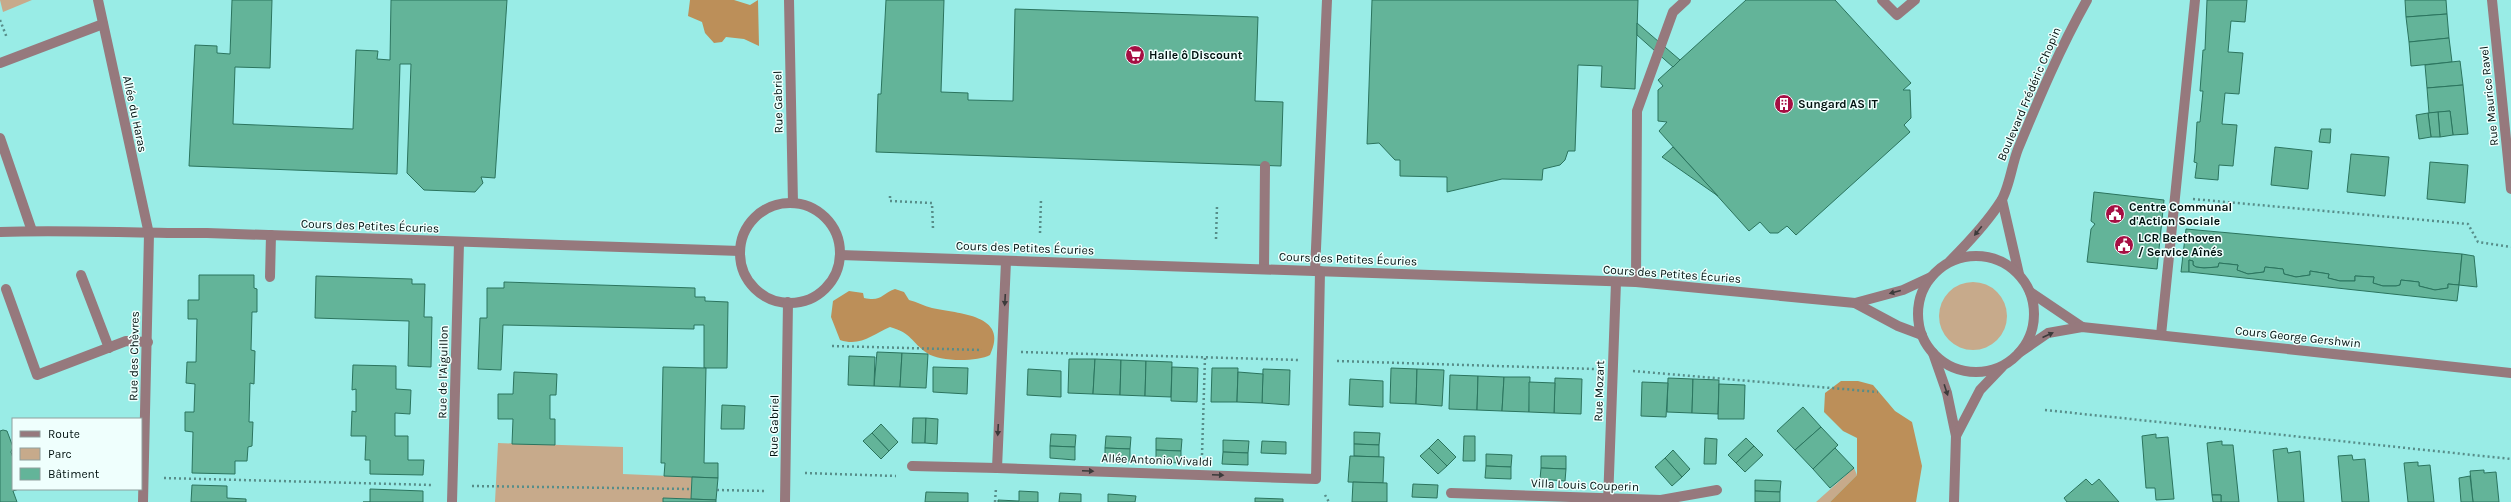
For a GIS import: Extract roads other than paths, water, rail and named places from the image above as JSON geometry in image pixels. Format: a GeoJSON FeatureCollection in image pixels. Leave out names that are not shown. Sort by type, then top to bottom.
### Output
{"type":"FeatureCollection","features":[{"type":"Feature","properties":{"kind":"street","name":"Allée du Haras"},"geometry":{"type":"LineString","coordinates":[[98,0],[149,234]]}},
{"type":"Feature","properties":{"kind":"street","name":"Rue Gabriel"},"geometry":{"type":"LineString","coordinates":[[789,0],[793,203]]}},
{"type":"Feature","properties":{"kind":"street"},"geometry":{"type":"LineString","coordinates":[[1317,271],[1327,0]]}},
{"type":"Feature","properties":{"kind":"street"},"geometry":{"type":"LineString","coordinates":[[1636,282],[1636,112],[1673,12],[1686,0]]}},
{"type":"Feature","properties":{"kind":"street"},"geometry":{"type":"LineString","coordinates":[[1882,0],[1897,15],[1915,0]]}},
{"type":"Feature","properties":{"kind":"street","name":"Boulevard Frédéric Chopin"},"geometry":{"type":"LineString","coordinates":[[1947,264],[1970,240],[2002,200],[2013,162],[2044,86],[2069,31],[2087,0]]}},
{"type":"Feature","properties":{"kind":"street"},"geometry":{"type":"LineString","coordinates":[[2161,335],[2195,0]]}},
{"type":"Feature","properties":{"kind":"street","name":"Rue Maurice Ravel"},"geometry":{"type":"LineString","coordinates":[[2492,0],[2511,189]]}},
{"type":"Feature","properties":{"kind":"street"},"geometry":{"type":"LineString","coordinates":[[0,63],[103,24]]}},
{"type":"Feature","properties":{"kind":"street"},"geometry":{"type":"LineString","coordinates":[[0,138],[32,230]]}},
{"type":"Feature","properties":{"kind":"street"},"geometry":{"type":"LineString","coordinates":[[1264,269],[1266,166]]}},
{"type":"Feature","properties":{"kind":"street","name":"Boulevard Frédéric Chopin"},"geometry":{"type":"LineString","coordinates":[[2002,200],[2019,274]]}},
{"type":"Feature","properties":{"kind":"street"},"geometry":{"type":"LineString","coordinates":[[793,203],[808,206],[821,214],[832,225],[838,240],[840,255],[837,270],[829,283],[818,294],[804,300],[788,302],[763,295],[753,287],[741,264],[740,251],[743,235],[758,214],[777,204],[793,203]]}},
{"type":"Feature","properties":{"kind":"street","name":"Cours des Petites Écuries"},"geometry":{"type":"LineString","coordinates":[[0,232],[32,230],[149,234],[271,235],[459,243],[740,251]]}},
{"type":"Feature","properties":{"kind":"street","name":"Rue des Chèvres"},"geometry":{"type":"LineString","coordinates":[[143,502],[148,342],[149,234]]}},
{"type":"Feature","properties":{"kind":"street"},"geometry":{"type":"LineString","coordinates":[[270,277],[271,235]]}},
{"type":"Feature","properties":{"kind":"street","name":"Rue de l'Aiguillon"},"geometry":{"type":"LineString","coordinates":[[452,502],[459,243]]}},
{"type":"Feature","properties":{"kind":"street","name":"Cours des Petites Écuries"},"geometry":{"type":"LineString","coordinates":[[840,255],[1636,282],[1855,303],[1903,290],[1931,277]]}},
{"type":"Feature","properties":{"kind":"street"},"geometry":{"type":"LineString","coordinates":[[1954,502],[1956,436],[1947,393],[1933,353],[1922,335],[1918,321],[1919,305],[1923,290],[1931,277],[1947,264],[1965,257],[1985,256],[2004,263],[2019,274],[2030,292],[2034,308],[2034,324],[2028,340],[2020,353],[2003,366],[1980,390],[1956,436]]}},
{"type":"Feature","properties":{"kind":"street"},"geometry":{"type":"LineString","coordinates":[[997,468],[1006,261]]}},
{"type":"Feature","properties":{"kind":"street","name":"Allée Antonio Vivaldi"},"geometry":{"type":"LineString","coordinates":[[912,466],[1316,478],[1317,271]]}},
{"type":"Feature","properties":{"kind":"street"},"geometry":{"type":"LineString","coordinates":[[81,275],[109,348]]}},
{"type":"Feature","properties":{"kind":"street","name":"Rue Mozart"},"geometry":{"type":"LineString","coordinates":[[1608,500],[1616,282]]}},
{"type":"Feature","properties":{"kind":"street"},"geometry":{"type":"LineString","coordinates":[[6,289],[37,375],[126,341],[148,342]]}},
{"type":"Feature","properties":{"kind":"street","name":"Cours George Gershwin"},"geometry":{"type":"LineString","coordinates":[[2030,292],[2082,327]]}},
{"type":"Feature","properties":{"kind":"street","name":"Rue Gabriel"},"geometry":{"type":"LineString","coordinates":[[785,497],[788,302]]}},
{"type":"Feature","properties":{"kind":"street","name":"Cours des Petites Écuries"},"geometry":{"type":"LineString","coordinates":[[1855,303],[1898,326],[1922,335]]}},
{"type":"Feature","properties":{"kind":"street","name":"Cours George Gershwin"},"geometry":{"type":"LineString","coordinates":[[2020,353],[2048,333],[2082,327],[2511,373]]}},
{"type":"Feature","properties":{"kind":"street"},"geometry":{"type":"LineString","coordinates":[[1933,353],[1948,365],[1966,371],[1985,372],[2003,366]]}},
{"type":"Feature","properties":{"kind":"street","name":"Villa Louis Couperin"},"geometry":{"type":"LineString","coordinates":[[1451,493],[1608,500],[1660,500],[1717,490]]}},
{"type":"Feature","properties":{"kind":"place","name":"Halle ô Discount"},"geometry":{"type":"Point","coordinates":[1135,55]}},
{"type":"Feature","properties":{"kind":"place","name":"Sungard AS IT"},"geometry":{"type":"Point","coordinates":[1784,104]}},
{"type":"Feature","properties":{"kind":"place","name":"Centre Communal d'Action Sociale"},"geometry":{"type":"Point","coordinates":[2115,214]}},
{"type":"Feature","properties":{"kind":"place","name":"LCR Beethoven / Service Aînés"},"geometry":{"type":"Point","coordinates":[2124,245]}}]}
